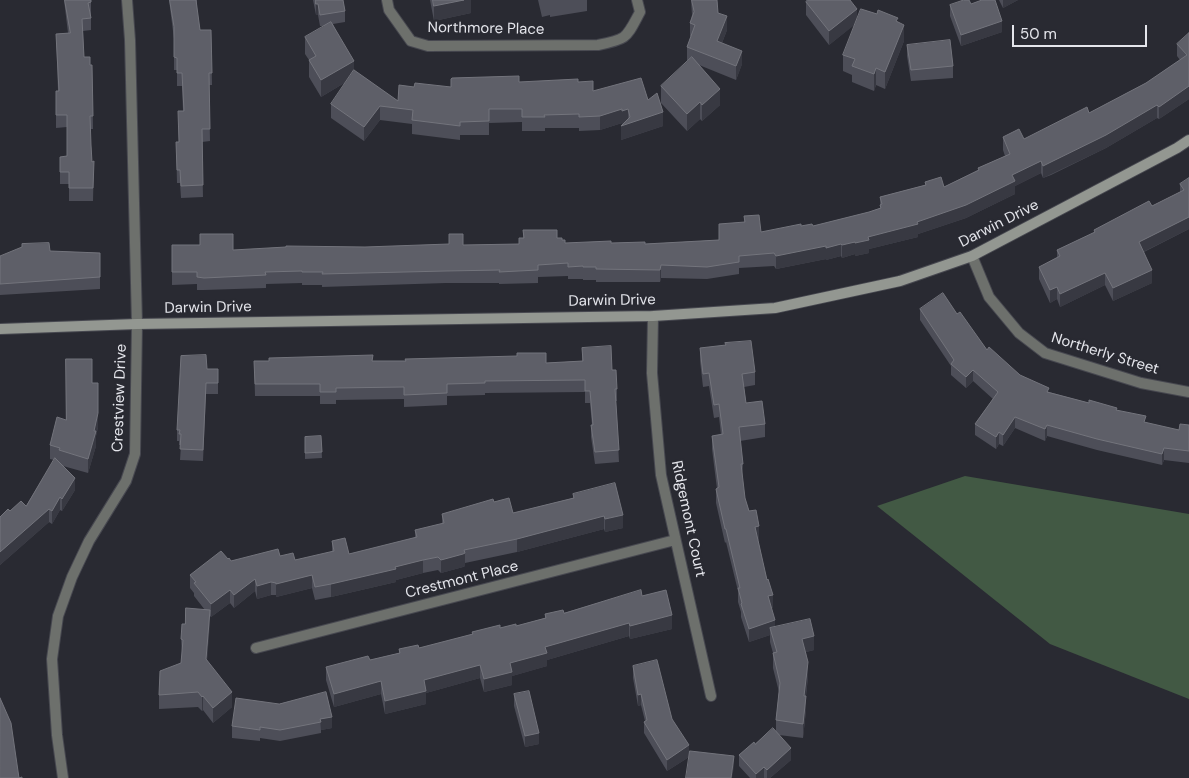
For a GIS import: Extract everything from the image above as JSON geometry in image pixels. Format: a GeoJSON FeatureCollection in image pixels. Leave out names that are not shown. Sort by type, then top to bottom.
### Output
{"type":"FeatureCollection","features":[{"type":"Feature","properties":{"kind":"street","name":"Crestview Drive"},"geometry":{"type":"LineString","coordinates":[[63,778],[57,735],[52,659],[58,616],[72,577],[89,541],[126,481],[135,454],[137,324],[130,40],[126,0]]}},
{"type":"Feature","properties":{"kind":"street","name":"Northmore Place"},"geometry":{"type":"LineString","coordinates":[[388,5],[411,40],[428,46],[598,45],[620,41],[628,34],[640,12],[637,0]]}},
{"type":"Feature","properties":{"kind":"street","name":"Darwin Drive"},"geometry":{"type":"LineString","coordinates":[[0,329],[137,324],[653,316],[776,308],[900,281],[972,256],[1189,140]]}},
{"type":"Feature","properties":{"kind":"street","name":"Northerly Street"},"geometry":{"type":"LineString","coordinates":[[972,256],[989,297],[1018,333],[1045,352],[1141,383],[1189,392]]}},
{"type":"Feature","properties":{"kind":"street","name":"Ridgemont Court"},"geometry":{"type":"LineString","coordinates":[[653,316],[652,373],[661,475],[711,696]]}},
{"type":"Feature","properties":{"kind":"street","name":"Crestmont Place"},"geometry":{"type":"LineString","coordinates":[[256,648],[676,540]]}},
{"type":"Feature","properties":{"kind":"green space"},"geometry":{"type":"Polygon","coordinates":[[[965,476],[1189,514],[1189,699],[1050,644],[877,506],[965,476]]]}},
{"type":"Feature","properties":{"kind":"building"},"geometry":{"type":"Polygon","coordinates":[[[65,0],[91,0],[88,3],[91,18],[82,19],[84,57],[90,57],[90,65],[92,65],[93,116],[90,116],[92,162],[94,161],[93,188],[69,188],[69,172],[60,172],[60,157],[67,156],[67,115],[56,115],[56,91],[59,91],[56,34],[70,33],[65,0]]]}},
{"type":"Feature","properties":{"kind":"building"},"geometry":{"type":"Polygon","coordinates":[[[170,0],[196,0],[200,30],[211,30],[212,73],[209,73],[210,129],[202,129],[203,185],[181,186],[180,170],[177,170],[176,142],[179,142],[178,111],[184,111],[182,73],[177,73],[177,58],[174,57],[174,27],[170,0]]]}},
{"type":"Feature","properties":{"kind":"building"},"geometry":{"type":"Polygon","coordinates":[[[316,0],[343,0],[345,11],[320,15],[316,0]]]}},
{"type":"Feature","properties":{"kind":"building"},"geometry":{"type":"Polygon","coordinates":[[[433,0],[464,0],[434,6],[433,0]]]}},
{"type":"Feature","properties":{"kind":"building"},"geometry":{"type":"Polygon","coordinates":[[[692,0],[717,0],[718,13],[727,16],[717,41],[742,51],[736,66],[687,47],[695,25],[690,23],[694,12],[692,0]]]}},
{"type":"Feature","properties":{"kind":"building"},"geometry":{"type":"Polygon","coordinates":[[[808,0],[850,0],[857,9],[829,31],[806,2],[808,0]]]}},
{"type":"Feature","properties":{"kind":"building"},"geometry":{"type":"Polygon","coordinates":[[[969,0],[971,4],[982,0],[995,0],[1002,21],[961,35],[950,5],[969,0]]]}},
{"type":"Feature","properties":{"kind":"building"},"geometry":{"type":"Polygon","coordinates":[[[861,9],[877,14],[878,10],[898,18],[896,21],[904,25],[885,72],[876,68],[874,74],[852,66],[855,59],[843,55],[861,9]]]}},
{"type":"Feature","properties":{"kind":"building"},"geometry":{"type":"Polygon","coordinates":[[[331,22],[354,61],[321,80],[309,60],[316,56],[305,37],[331,22]]]}},
{"type":"Feature","properties":{"kind":"building"},"geometry":{"type":"Polygon","coordinates":[[[1189,33],[1189,86],[1159,107],[1157,105],[1106,135],[1043,166],[1041,161],[1012,175],[1015,181],[966,205],[917,222],[918,224],[868,237],[869,240],[776,256],[774,253],[739,256],[739,262],[707,267],[661,265],[660,270],[568,267],[568,263],[538,265],[538,270],[499,272],[500,270],[322,274],[323,272],[302,271],[265,272],[266,275],[204,278],[197,277],[197,272],[172,272],[172,245],[200,245],[200,234],[233,234],[233,250],[286,246],[365,247],[449,244],[449,234],[463,234],[463,245],[519,244],[519,238],[524,238],[523,230],[557,230],[557,238],[562,238],[562,240],[565,240],[565,243],[611,241],[611,243],[645,242],[645,244],[719,240],[719,224],[745,222],[744,216],[759,215],[761,232],[801,224],[801,226],[812,224],[813,226],[881,208],[880,197],[926,185],[925,182],[941,177],[944,187],[979,170],[978,168],[1010,154],[1003,137],[1019,129],[1024,139],[1087,107],[1089,113],[1146,83],[1187,55],[1177,44],[1189,33]]]}},
{"type":"Feature","properties":{"kind":"building"},"geometry":{"type":"Polygon","coordinates":[[[950,40],[953,66],[911,70],[907,45],[950,40]]]}},
{"type":"Feature","properties":{"kind":"building"},"geometry":{"type":"Polygon","coordinates":[[[692,57],[720,89],[702,105],[700,102],[687,114],[661,86],[692,57]]]}},
{"type":"Feature","properties":{"kind":"building"},"geometry":{"type":"Polygon","coordinates":[[[354,70],[398,101],[399,85],[414,87],[415,83],[451,87],[452,78],[519,76],[519,82],[578,79],[578,82],[593,81],[593,91],[641,78],[648,100],[657,93],[663,112],[621,126],[630,117],[628,109],[600,116],[579,117],[579,114],[522,117],[522,109],[489,109],[489,121],[460,122],[460,126],[412,120],[413,110],[380,106],[364,127],[331,104],[354,70]]]}},
{"type":"Feature","properties":{"kind":"building"},"geometry":{"type":"Polygon","coordinates":[[[1189,178],[1189,217],[1139,242],[1152,270],[1113,288],[1105,273],[1060,294],[1057,287],[1050,290],[1039,267],[1060,256],[1057,250],[1095,232],[1094,230],[1149,201],[1152,206],[1184,190],[1180,184],[1189,178]]]}},
{"type":"Feature","properties":{"kind":"building"},"geometry":{"type":"Polygon","coordinates":[[[49,243],[50,251],[100,253],[100,277],[0,284],[0,256],[22,247],[22,244],[49,243]]]}},
{"type":"Feature","properties":{"kind":"building"},"geometry":{"type":"Polygon","coordinates":[[[943,293],[957,314],[960,312],[987,350],[989,347],[1020,375],[1049,388],[1047,392],[1089,403],[1089,400],[1117,408],[1116,410],[1146,416],[1144,422],[1179,430],[1180,424],[1189,425],[1189,451],[1164,448],[1162,454],[1047,425],[1045,429],[1015,417],[1003,435],[999,432],[996,437],[975,424],[998,392],[973,370],[966,377],[951,364],[954,360],[920,309],[943,293]]]}},
{"type":"Feature","properties":{"kind":"building"},"geometry":{"type":"Polygon","coordinates":[[[751,341],[755,372],[742,374],[746,403],[762,401],[765,424],[739,427],[743,464],[741,464],[745,498],[749,511],[756,510],[759,526],[755,527],[767,580],[773,595],[768,596],[775,620],[749,629],[741,604],[738,588],[740,588],[716,489],[719,487],[712,436],[723,434],[719,404],[714,405],[709,373],[703,374],[700,348],[726,345],[725,343],[751,341]]]}},
{"type":"Feature","properties":{"kind":"building"},"geometry":{"type":"Polygon","coordinates":[[[611,346],[612,370],[616,370],[617,389],[615,389],[619,450],[595,452],[591,425],[593,425],[590,391],[585,391],[585,380],[485,381],[485,383],[447,384],[447,393],[404,395],[404,387],[336,388],[336,392],[320,392],[320,384],[255,384],[254,361],[269,361],[269,358],[373,355],[372,361],[406,361],[405,359],[517,356],[517,353],[546,353],[546,363],[583,361],[582,348],[611,346]]]}},
{"type":"Feature","properties":{"kind":"building"},"geometry":{"type":"Polygon","coordinates":[[[206,355],[207,369],[218,369],[218,383],[206,383],[203,450],[180,449],[181,434],[179,434],[180,430],[177,430],[181,356],[206,355]]]}},
{"type":"Feature","properties":{"kind":"building"},"geometry":{"type":"Polygon","coordinates":[[[66,359],[92,359],[92,383],[98,383],[98,413],[94,431],[96,431],[88,459],[59,450],[60,448],[50,445],[57,417],[66,420],[66,359]]]}},
{"type":"Feature","properties":{"kind":"building"},"geometry":{"type":"Polygon","coordinates":[[[321,436],[322,452],[305,453],[305,437],[321,436]]]}},
{"type":"Feature","properties":{"kind":"building"},"geometry":{"type":"Polygon","coordinates":[[[55,458],[75,478],[52,511],[49,509],[0,552],[0,517],[8,509],[10,511],[21,501],[26,506],[55,458]]]}},
{"type":"Feature","properties":{"kind":"building"},"geometry":{"type":"Polygon","coordinates":[[[615,483],[623,515],[605,519],[604,516],[517,539],[464,550],[465,553],[463,554],[441,560],[438,557],[423,560],[395,567],[396,569],[331,584],[315,587],[312,575],[276,584],[271,582],[257,586],[255,579],[234,595],[230,590],[211,604],[190,575],[221,551],[231,561],[278,549],[280,556],[293,553],[295,560],[334,551],[332,541],[345,538],[349,554],[417,537],[415,530],[444,523],[442,514],[493,499],[494,502],[509,498],[513,513],[574,498],[573,494],[615,483]]]}},
{"type":"Feature","properties":{"kind":"building"},"geometry":{"type":"Polygon","coordinates":[[[641,590],[642,596],[666,590],[672,615],[630,626],[629,623],[545,647],[547,653],[510,663],[512,672],[484,679],[480,665],[424,680],[426,691],[385,701],[381,681],[334,694],[326,667],[368,656],[370,660],[400,653],[399,649],[418,645],[419,648],[500,625],[500,628],[516,624],[516,626],[546,618],[545,614],[563,610],[564,613],[641,590]]]}},
{"type":"Feature","properties":{"kind":"building"},"geometry":{"type":"Polygon","coordinates":[[[186,608],[210,610],[206,659],[232,692],[213,708],[198,692],[159,695],[160,671],[181,663],[182,624],[185,624],[186,608]]]}},
{"type":"Feature","properties":{"kind":"building"},"geometry":{"type":"Polygon","coordinates":[[[810,619],[814,636],[802,639],[808,662],[803,724],[776,720],[780,683],[773,653],[777,652],[770,628],[810,619]]]}},
{"type":"Feature","properties":{"kind":"building"},"geometry":{"type":"Polygon","coordinates":[[[657,660],[672,719],[689,745],[667,760],[644,722],[647,720],[641,694],[638,695],[633,666],[657,660]]]}},
{"type":"Feature","properties":{"kind":"building"},"geometry":{"type":"Polygon","coordinates":[[[529,691],[539,733],[525,736],[514,694],[529,691]]]}},
{"type":"Feature","properties":{"kind":"building"},"geometry":{"type":"Polygon","coordinates":[[[326,692],[332,717],[320,719],[321,722],[280,730],[260,727],[260,730],[232,726],[236,698],[279,704],[326,692]]]}},
{"type":"Feature","properties":{"kind":"building"},"geometry":{"type":"Polygon","coordinates":[[[0,698],[11,723],[19,778],[0,778],[0,698]]]}},
{"type":"Feature","properties":{"kind":"building"},"geometry":{"type":"Polygon","coordinates":[[[773,728],[791,748],[767,770],[764,767],[756,774],[739,755],[773,728]]]}},
{"type":"Feature","properties":{"kind":"building"},"geometry":{"type":"Polygon","coordinates":[[[690,751],[734,756],[731,778],[686,778],[690,751]]]}}]}
